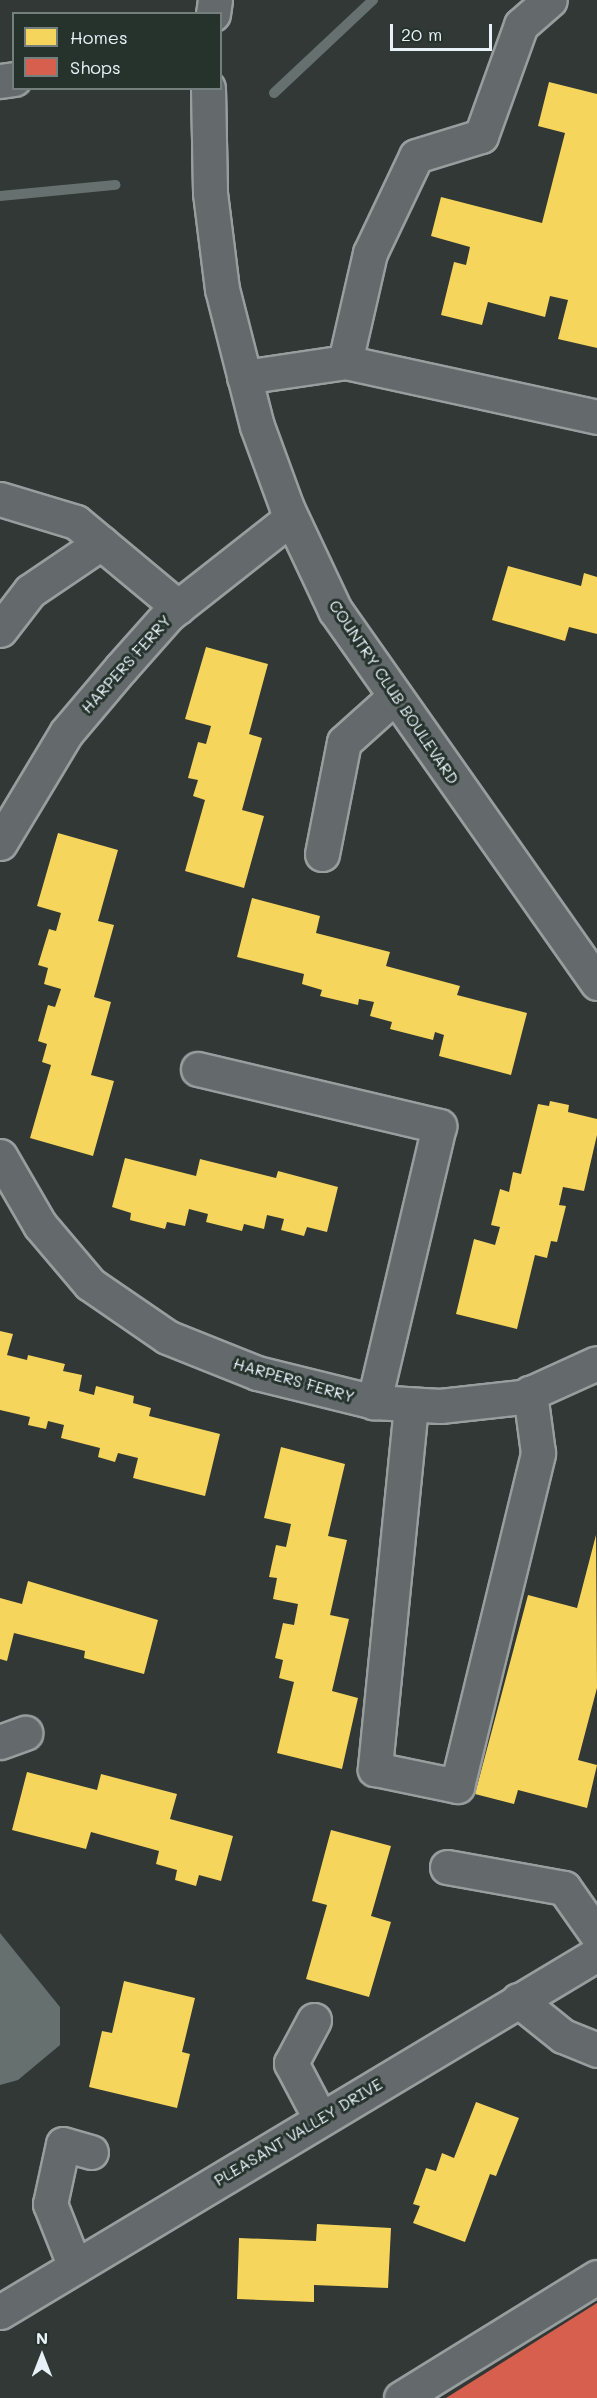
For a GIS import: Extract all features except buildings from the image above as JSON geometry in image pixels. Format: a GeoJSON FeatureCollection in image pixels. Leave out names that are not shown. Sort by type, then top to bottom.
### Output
{"type":"FeatureCollection","features":[{"type":"Feature","properties":{"kind":"street"},"geometry":{"type":"LineString","coordinates":[[345,362],[370,253],[416,156],[481,136],[521,25],[550,0]]}},
{"type":"Feature","properties":{"kind":"street","name":"COUNTRY CLUB BOULEVARD"},"geometry":{"type":"LineString","coordinates":[[208,90],[208,154],[214,235],[222,290],[268,459],[291,518],[335,610],[597,983]]}},
{"type":"Feature","properties":{"kind":"street"},"geometry":{"type":"LineString","coordinates":[[244,377],[345,362],[597,417]]}},
{"type":"Feature","properties":{"kind":"street"},"geometry":{"type":"LineString","coordinates":[[0,499],[76,522],[178,607]]}},
{"type":"Feature","properties":{"kind":"street","name":"HARPERS FERRY"},"geometry":{"type":"LineString","coordinates":[[0,843],[66,733],[178,607],[291,518]]}},
{"type":"Feature","properties":{"kind":"street"},"geometry":{"type":"LineString","coordinates":[[0,630],[30,591],[101,543]]}},
{"type":"Feature","properties":{"kind":"street"},"geometry":{"type":"LineString","coordinates":[[322,854],[344,742],[394,697]]}},
{"type":"Feature","properties":{"kind":"street"},"geometry":{"type":"LineString","coordinates":[[198,1069],[439,1126],[374,1402]]}},
{"type":"Feature","properties":{"kind":"street","name":"HARPERS FERRY"},"geometry":{"type":"LineString","coordinates":[[0,1156],[40,1225],[90,1284],[166,1337],[257,1373],[374,1402],[411,1406],[477,1403],[530,1393],[597,1363]]}},
{"type":"Feature","properties":{"kind":"street"},"geometry":{"type":"LineString","coordinates":[[411,1406],[375,1769],[457,1786],[538,1453],[530,1393]]}},
{"type":"Feature","properties":{"kind":"street"},"geometry":{"type":"LineString","coordinates":[[447,1867],[564,1888],[597,1935]]}},
{"type":"Feature","properties":{"kind":"street","name":"PLEASANT VALLEY DRIVE"},"geometry":{"type":"LineString","coordinates":[[0,2312],[320,2118],[597,1954]]}},
{"type":"Feature","properties":{"kind":"street"},"geometry":{"type":"LineString","coordinates":[[518,2000],[563,2036],[597,2050]]}},
{"type":"Feature","properties":{"kind":"street"},"geometry":{"type":"LineString","coordinates":[[315,2020],[291,2063],[320,2118]]}},
{"type":"Feature","properties":{"kind":"street"},"geometry":{"type":"LineString","coordinates":[[75,2267],[50,2204],[63,2144],[91,2152]]}},
{"type":"Feature","properties":{"kind":"street"},"geometry":{"type":"LineString","coordinates":[[400,2398],[597,2277]]}},
{"type":"Feature","properties":{"kind":"shaded area"},"geometry":{"type":"Polygon","coordinates":[[[0,1933],[60,2007],[60,2045],[18,2080],[0,2085],[0,1933]]]}},
{"type":"Feature","properties":{"kind":"waterway"},"geometry":{"type":"LineString","coordinates":[[274,93],[373,0]]}},
{"type":"Feature","properties":{"kind":"waterway"},"geometry":{"type":"LineString","coordinates":[[0,196],[115,185]]}}]}
